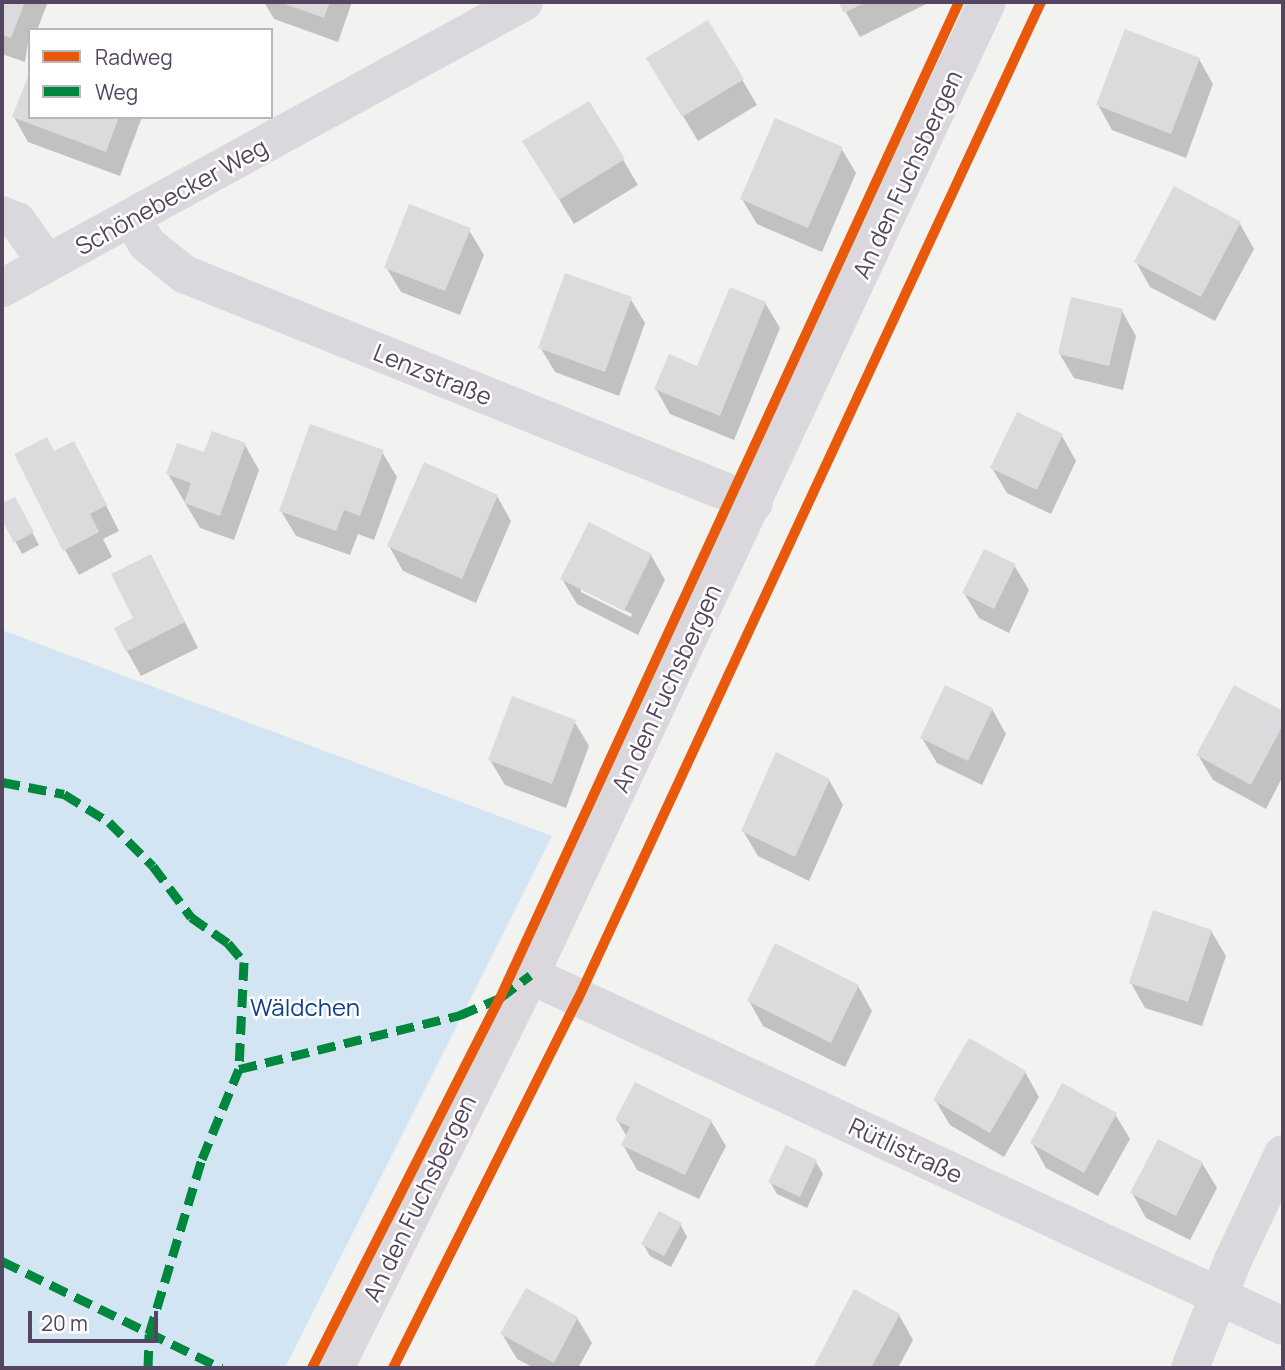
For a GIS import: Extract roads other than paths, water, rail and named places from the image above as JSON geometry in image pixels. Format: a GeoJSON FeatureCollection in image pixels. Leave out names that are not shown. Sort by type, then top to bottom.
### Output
{"type":"FeatureCollection","features":[{"type":"Feature","properties":{"kind":"street","name":"Schönebecker Weg"},"geometry":{"type":"LineString","coordinates":[[2,288],[524,2]]}},
{"type":"Feature","properties":{"kind":"street","name":"An den Fuchsbergen"},"geometry":{"type":"LineString","coordinates":[[335,1368],[530,975],[987,2]]}},
{"type":"Feature","properties":{"kind":"street"},"geometry":{"type":"LineString","coordinates":[[2,215],[17,220],[47,263]]}},
{"type":"Feature","properties":{"kind":"street","name":"Lenzstraße"},"geometry":{"type":"LineString","coordinates":[[132,219],[147,244],[184,274],[754,503]]}},
{"type":"Feature","properties":{"kind":"street","name":"Rütlistraße"},"geometry":{"type":"LineString","coordinates":[[530,975],[1283,1326]]}},
{"type":"Feature","properties":{"kind":"street"},"geometry":{"type":"LineString","coordinates":[[1191,1368],[1218,1294],[1283,1154]]}},
{"type":"Feature","properties":{"kind":"park label","name":"Wäldchen"},"geometry":{"type":"Point","coordinates":[305,1007]}}]}
